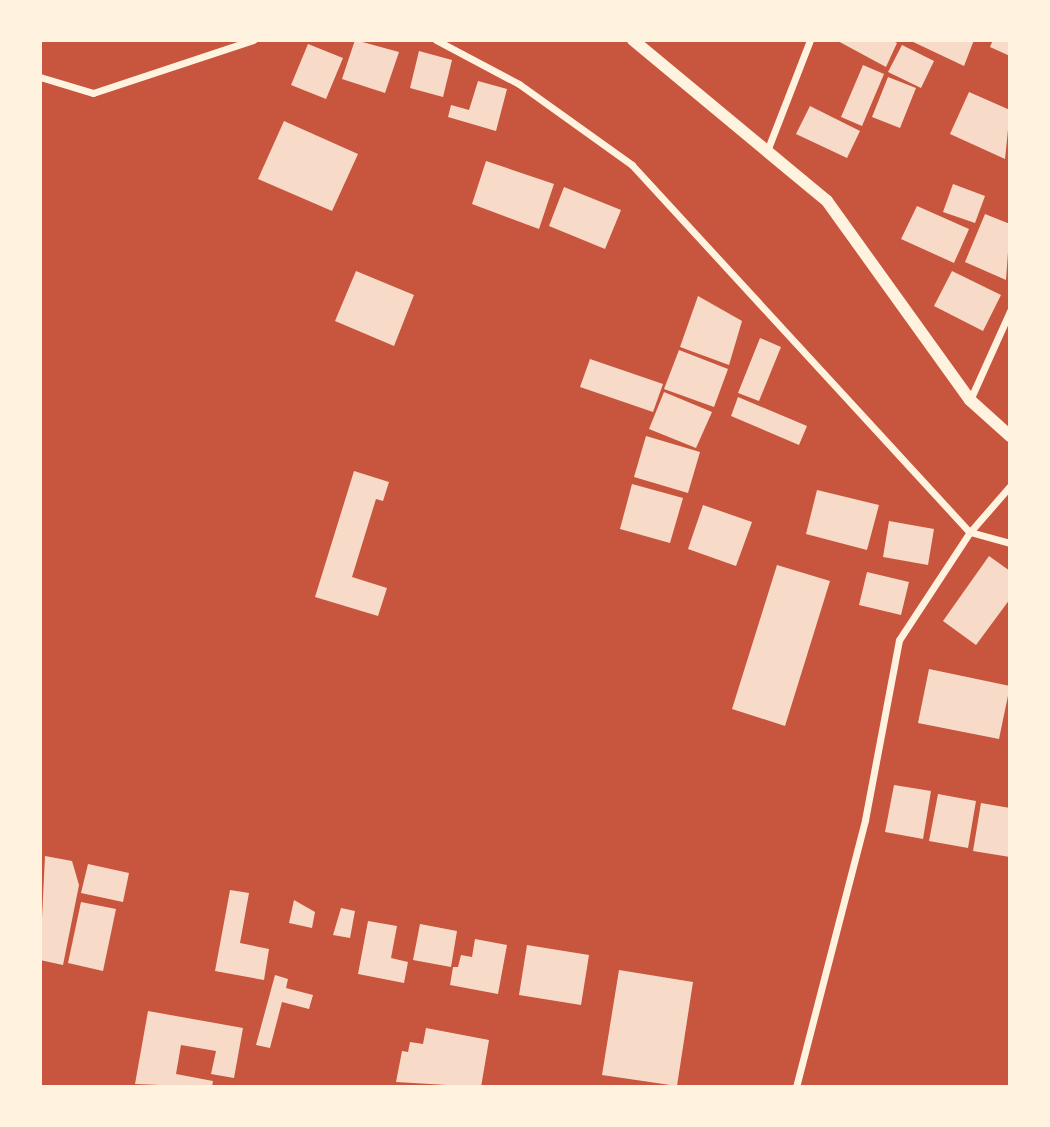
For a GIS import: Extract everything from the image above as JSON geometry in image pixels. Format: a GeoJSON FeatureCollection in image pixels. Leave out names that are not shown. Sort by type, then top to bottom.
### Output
{"type":"FeatureCollection","features":[{"type":"Feature","properties":{"kind":"street"},"geometry":{"type":"LineString","coordinates":[[40,77],[93,93],[253,40]]}},
{"type":"Feature","properties":{"kind":"street"},"geometry":{"type":"LineString","coordinates":[[436,40],[519,84],[632,165],[970,533],[1010,543]]}},
{"type":"Feature","properties":{"kind":"street"},"geometry":{"type":"LineString","coordinates":[[633,40],[827,201],[971,400],[1010,436]]}},
{"type":"Feature","properties":{"kind":"street"},"geometry":{"type":"LineString","coordinates":[[767,151],[810,40]]}},
{"type":"Feature","properties":{"kind":"street"},"geometry":{"type":"LineString","coordinates":[[971,400],[1010,311]]}},
{"type":"Feature","properties":{"kind":"street"},"geometry":{"type":"LineString","coordinates":[[796,1087],[864,820],[899,639],[970,533],[1010,486]]}},
{"type":"Feature","properties":{"kind":"building"},"geometry":{"type":"Polygon","coordinates":[[[355,40],[399,52],[385,93],[342,79],[355,40]]]}},
{"type":"Feature","properties":{"kind":"building"},"geometry":{"type":"Polygon","coordinates":[[[836,40],[891,40],[897,43],[886,67],[836,40]]]}},
{"type":"Feature","properties":{"kind":"building"},"geometry":{"type":"Polygon","coordinates":[[[909,40],[974,40],[964,66],[909,40]]]}},
{"type":"Feature","properties":{"kind":"building"},"geometry":{"type":"Polygon","coordinates":[[[993,40],[1010,40],[1010,56],[990,47],[993,40]]]}},
{"type":"Feature","properties":{"kind":"building"},"geometry":{"type":"Polygon","coordinates":[[[308,44],[343,58],[326,99],[291,85],[308,44]]]}},
{"type":"Feature","properties":{"kind":"building"},"geometry":{"type":"Polygon","coordinates":[[[902,45],[934,61],[921,88],[888,72],[902,45]]]}},
{"type":"Feature","properties":{"kind":"building"},"geometry":{"type":"Polygon","coordinates":[[[419,51],[452,60],[443,97],[410,88],[419,51]]]}},
{"type":"Feature","properties":{"kind":"building"},"geometry":{"type":"Polygon","coordinates":[[[863,65],[884,74],[862,126],[841,117],[863,65]]]}},
{"type":"Feature","properties":{"kind":"building"},"geometry":{"type":"Polygon","coordinates":[[[888,77],[916,88],[900,128],[872,117],[888,77]]]}},
{"type":"Feature","properties":{"kind":"building"},"geometry":{"type":"Polygon","coordinates":[[[478,81],[507,89],[496,131],[448,117],[451,105],[469,110],[478,81]]]}},
{"type":"Feature","properties":{"kind":"building"},"geometry":{"type":"Polygon","coordinates":[[[969,92],[1010,110],[1005,159],[950,134],[969,92]]]}},
{"type":"Feature","properties":{"kind":"building"},"geometry":{"type":"Polygon","coordinates":[[[810,106],[860,131],[847,158],[796,134],[810,106]]]}},
{"type":"Feature","properties":{"kind":"building"},"geometry":{"type":"Polygon","coordinates":[[[284,121],[358,154],[332,211],[258,179],[284,121]]]}},
{"type":"Feature","properties":{"kind":"building"},"geometry":{"type":"Polygon","coordinates":[[[486,161],[554,184],[539,229],[472,204],[486,161]]]}},
{"type":"Feature","properties":{"kind":"building"},"geometry":{"type":"Polygon","coordinates":[[[953,184],[985,196],[975,223],[943,212],[953,184]]]}},
{"type":"Feature","properties":{"kind":"building"},"geometry":{"type":"Polygon","coordinates":[[[564,187],[621,210],[605,249],[549,226],[564,187]]]}},
{"type":"Feature","properties":{"kind":"building"},"geometry":{"type":"Polygon","coordinates":[[[917,206],[969,229],[954,263],[901,239],[917,206]]]}},
{"type":"Feature","properties":{"kind":"building"},"geometry":{"type":"Polygon","coordinates":[[[985,214],[1010,224],[1006,280],[965,262],[985,214]]]}},
{"type":"Feature","properties":{"kind":"building"},"geometry":{"type":"Polygon","coordinates":[[[356,271],[414,295],[394,346],[335,321],[356,271]]]}},
{"type":"Feature","properties":{"kind":"building"},"geometry":{"type":"Polygon","coordinates":[[[952,271],[1001,295],[983,331],[934,306],[952,271]]]}},
{"type":"Feature","properties":{"kind":"building"},"geometry":{"type":"Polygon","coordinates":[[[698,296],[742,321],[729,365],[680,347],[698,296]]]}},
{"type":"Feature","properties":{"kind":"building"},"geometry":{"type":"Polygon","coordinates":[[[760,338],[781,347],[759,401],[738,393],[760,338]]]}},
{"type":"Feature","properties":{"kind":"building"},"geometry":{"type":"Polygon","coordinates":[[[679,350],[728,369],[714,407],[664,389],[679,350]]]}},
{"type":"Feature","properties":{"kind":"building"},"geometry":{"type":"Polygon","coordinates":[[[590,359],[663,384],[653,412],[580,387],[590,359]]]}},
{"type":"Feature","properties":{"kind":"building"},"geometry":{"type":"Polygon","coordinates":[[[664,392],[712,412],[696,448],[649,429],[664,392]]]}},
{"type":"Feature","properties":{"kind":"building"},"geometry":{"type":"Polygon","coordinates":[[[738,397],[807,426],[799,445],[731,416],[738,397]]]}},
{"type":"Feature","properties":{"kind":"building"},"geometry":{"type":"Polygon","coordinates":[[[646,436],[700,452],[688,493],[634,477],[646,436]]]}},
{"type":"Feature","properties":{"kind":"building"},"geometry":{"type":"Polygon","coordinates":[[[354,471],[389,482],[383,501],[376,499],[352,577],[387,588],[378,616],[315,597],[354,471]]]}},
{"type":"Feature","properties":{"kind":"building"},"geometry":{"type":"Polygon","coordinates":[[[632,484],[683,498],[670,543],[620,529],[632,484]]]}},
{"type":"Feature","properties":{"kind":"building"},"geometry":{"type":"Polygon","coordinates":[[[817,490],[879,505],[867,550],[806,534],[817,490]]]}},
{"type":"Feature","properties":{"kind":"building"},"geometry":{"type":"Polygon","coordinates":[[[703,505],[752,522],[736,566],[688,549],[703,505]]]}},
{"type":"Feature","properties":{"kind":"building"},"geometry":{"type":"Polygon","coordinates":[[[889,521],[934,529],[928,565],[883,557],[889,521]]]}},
{"type":"Feature","properties":{"kind":"building"},"geometry":{"type":"Polygon","coordinates":[[[989,556],[1010,571],[1010,599],[976,645],[943,621],[989,556]]]}},
{"type":"Feature","properties":{"kind":"building"},"geometry":{"type":"Polygon","coordinates":[[[777,565],[830,581],[785,726],[732,709],[777,565]]]}},
{"type":"Feature","properties":{"kind":"building"},"geometry":{"type":"Polygon","coordinates":[[[867,572],[909,582],[901,615],[859,605],[867,572]]]}},
{"type":"Feature","properties":{"kind":"building"},"geometry":{"type":"Polygon","coordinates":[[[929,669],[1010,686],[999,739],[918,723],[929,669]]]}},
{"type":"Feature","properties":{"kind":"building"},"geometry":{"type":"Polygon","coordinates":[[[894,785],[931,791],[923,839],[885,832],[894,785]]]}},
{"type":"Feature","properties":{"kind":"building"},"geometry":{"type":"Polygon","coordinates":[[[938,794],[976,801],[968,848],[929,841],[938,794]]]}},
{"type":"Feature","properties":{"kind":"building"},"geometry":{"type":"Polygon","coordinates":[[[981,803],[1010,808],[1010,857],[973,851],[981,803]]]}},
{"type":"Feature","properties":{"kind":"building"},"geometry":{"type":"Polygon","coordinates":[[[45,856],[72,861],[79,885],[63,965],[40,960],[45,856]]]}},
{"type":"Feature","properties":{"kind":"building"},"geometry":{"type":"Polygon","coordinates":[[[88,864],[129,873],[123,902],[81,893],[88,864]]]}},
{"type":"Feature","properties":{"kind":"building"},"geometry":{"type":"Polygon","coordinates":[[[230,890],[249,893],[240,943],[269,949],[264,980],[215,971],[230,890]]]}},
{"type":"Feature","properties":{"kind":"building"},"geometry":{"type":"Polygon","coordinates":[[[294,900],[315,912],[312,928],[289,923],[294,900]]]}},
{"type":"Feature","properties":{"kind":"building"},"geometry":{"type":"Polygon","coordinates":[[[81,902],[116,909],[103,971],[68,963],[81,902]]]}},
{"type":"Feature","properties":{"kind":"building"},"geometry":{"type":"Polygon","coordinates":[[[341,908],[355,911],[350,938],[333,935],[341,908]]]}},
{"type":"Feature","properties":{"kind":"building"},"geometry":{"type":"Polygon","coordinates":[[[368,921],[397,926],[391,958],[408,962],[404,983],[358,974],[368,921]]]}},
{"type":"Feature","properties":{"kind":"building"},"geometry":{"type":"Polygon","coordinates":[[[420,924],[457,931],[451,967],[413,960],[420,924]]]}},
{"type":"Feature","properties":{"kind":"building"},"geometry":{"type":"Polygon","coordinates":[[[475,939],[507,945],[498,994],[450,985],[453,967],[458,967],[461,955],[472,957],[475,939]]]}},
{"type":"Feature","properties":{"kind":"building"},"geometry":{"type":"Polygon","coordinates":[[[527,945],[589,955],[581,1005],[519,995],[527,945]]]}},
{"type":"Feature","properties":{"kind":"building"},"geometry":{"type":"Polygon","coordinates":[[[619,970],[693,982],[677,1086],[602,1075],[619,970]]]}},
{"type":"Feature","properties":{"kind":"building"},"geometry":{"type":"Polygon","coordinates":[[[275,975],[288,979],[286,988],[313,995],[309,1009],[282,1002],[270,1048],[256,1045],[275,975]]]}},
{"type":"Feature","properties":{"kind":"building"},"geometry":{"type":"Polygon","coordinates":[[[148,1011],[243,1028],[234,1078],[211,1074],[216,1051],[181,1045],[176,1074],[213,1081],[212,1087],[135,1084],[148,1011]]]}},
{"type":"Feature","properties":{"kind":"building"},"geometry":{"type":"Polygon","coordinates":[[[426,1028],[489,1040],[481,1087],[396,1082],[402,1051],[408,1052],[410,1042],[423,1044],[426,1028]]]}}]}
